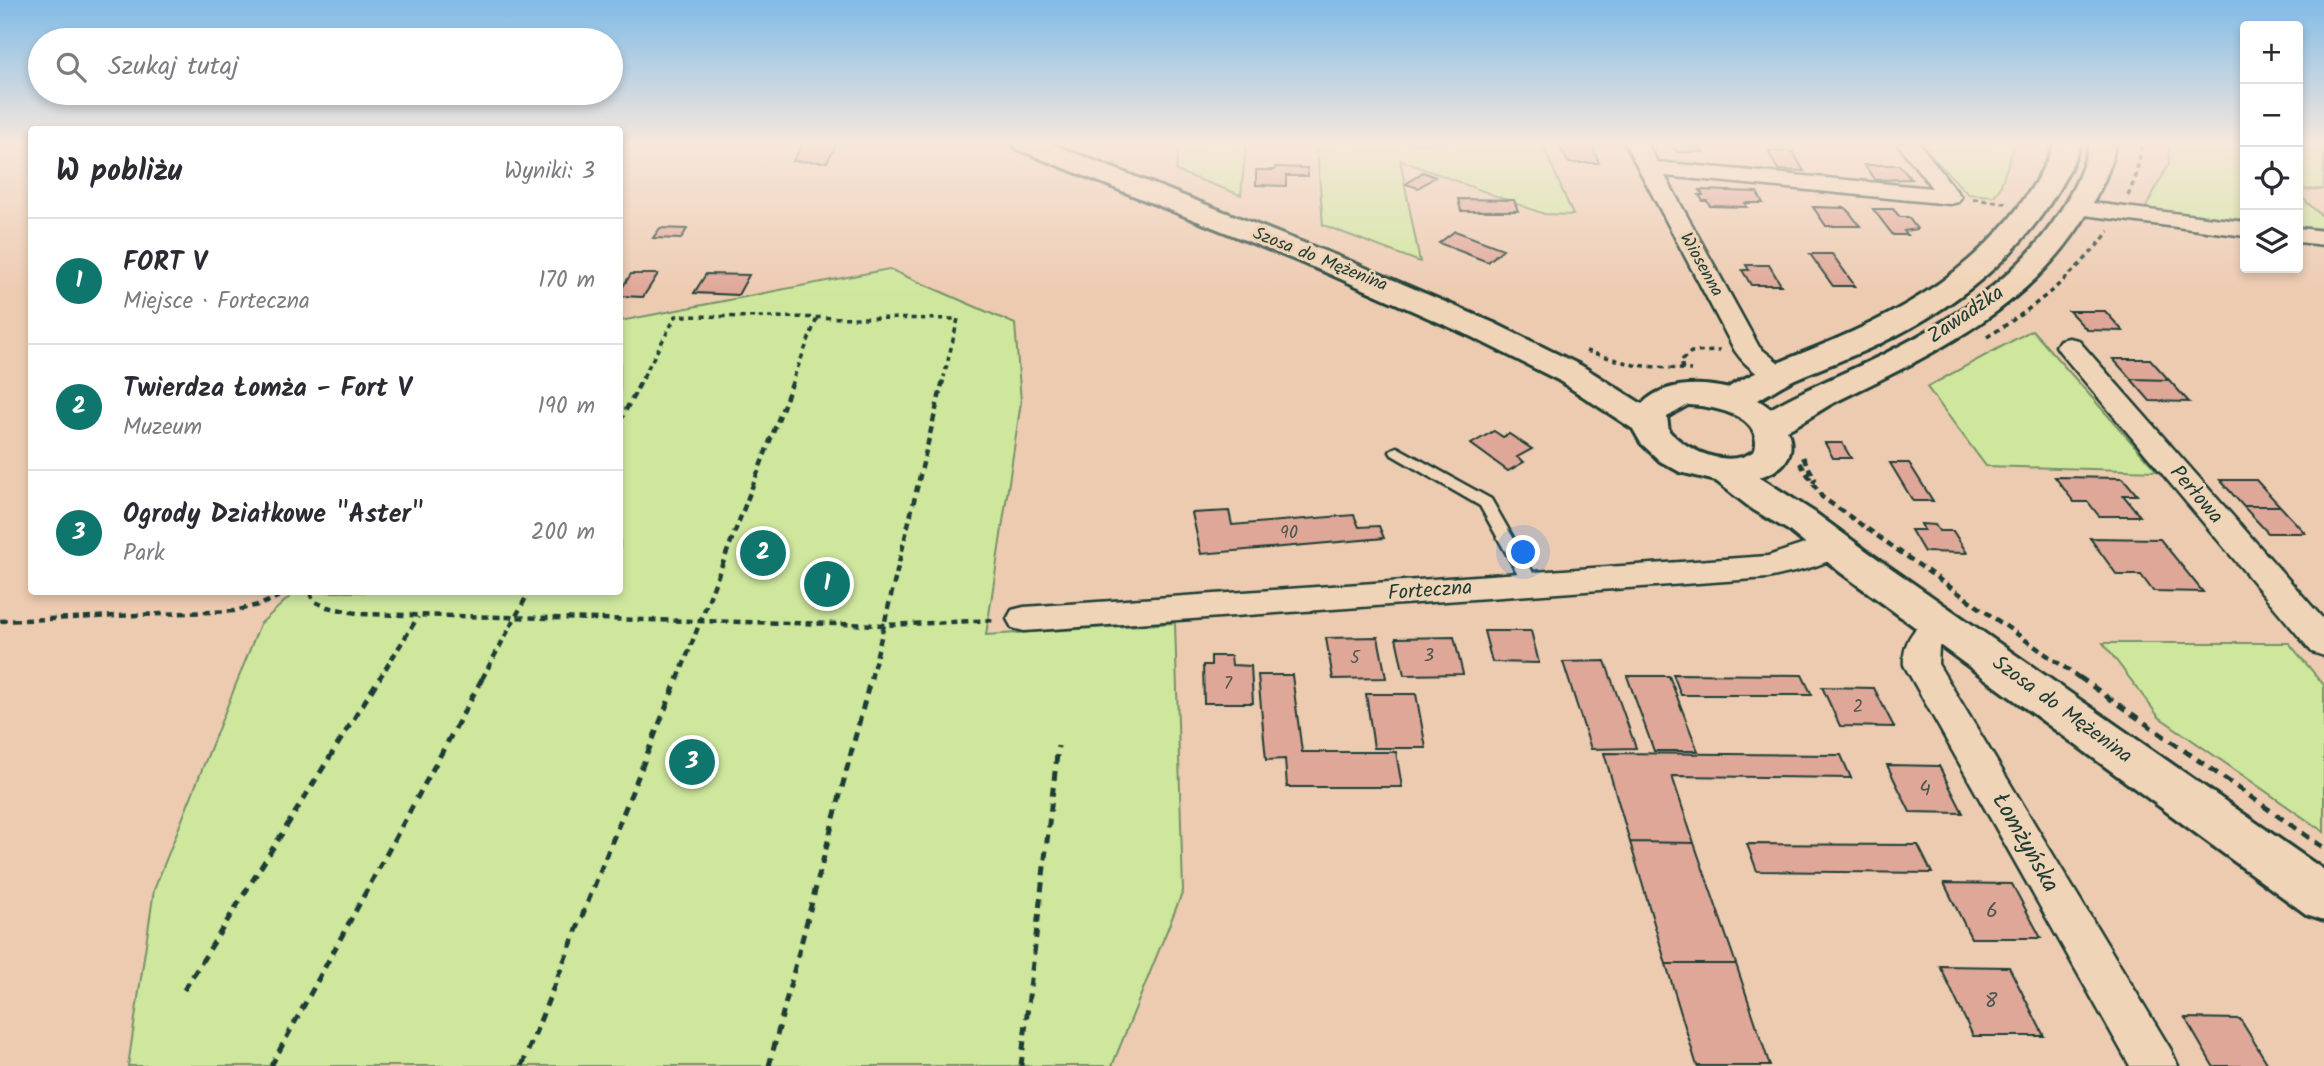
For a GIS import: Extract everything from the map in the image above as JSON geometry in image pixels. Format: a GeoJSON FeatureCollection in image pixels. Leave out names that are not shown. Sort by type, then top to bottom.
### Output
{"type":"FeatureCollection","features":[{"type":"Feature","properties":{"kind":"street","name":"Szosa do Mężenina"},"geometry":{"type":"LineString","coordinates":[[1152,193],[1336,265],[1483,330],[1574,361],[1657,411]]}},
{"type":"Feature","properties":{"kind":"street","name":"Wiosenna"},"geometry":{"type":"LineString","coordinates":[[1662,193],[1748,351],[1761,364],[1780,375]]}},
{"type":"Feature","properties":{"kind":"street"},"geometry":{"type":"LineString","coordinates":[[1906,193],[1950,197]]}},
{"type":"Feature","properties":{"kind":"street"},"geometry":{"type":"LineString","coordinates":[[1947,193],[1950,197]]}},
{"type":"Feature","properties":{"kind":"street","name":"Zawadzka"},"geometry":{"type":"LineString","coordinates":[[1731,401],[1780,375],[1870,337],[1917,310],[1979,269],[2038,207],[2047,193]]}},
{"type":"Feature","properties":{"kind":"street","name":"Zawadzka"},"geometry":{"type":"LineString","coordinates":[[1726,470],[1749,469],[1778,448],[1792,409],[1889,364],[1993,300],[2030,270],[2058,238],[2085,193]]}},
{"type":"Feature","properties":{"kind":"street"},"geometry":{"type":"LineString","coordinates":[[2077,208],[2240,228]]}},
{"type":"Feature","properties":{"kind":"street"},"geometry":{"type":"LineString","coordinates":[[2303,235],[2324,237]]}},
{"type":"Feature","properties":{"kind":"street"},"geometry":{"type":"LineString","coordinates":[[1917,310],[1951,327]]}},
{"type":"Feature","properties":{"kind":"street","name":"Perłowa"},"geometry":{"type":"LineString","coordinates":[[2069,346],[2324,643]]}},
{"type":"Feature","properties":{"kind":"street"},"geometry":{"type":"LineString","coordinates":[[1726,470],[1707,468],[1673,454],[1651,434],[1657,411],[1685,395],[1731,401],[1746,408],[1778,448]]}},
{"type":"Feature","properties":{"kind":"street","name":"Szosa do Mężenina"},"geometry":{"type":"LineString","coordinates":[[1778,448],[1788,494],[1801,521]]}},
{"type":"Feature","properties":{"kind":"street","name":"Szosa do Mężenina"},"geometry":{"type":"LineString","coordinates":[[1726,470],[1765,500],[1801,521],[1832,546],[2324,898]]}},
{"type":"Feature","properties":{"kind":"street","name":"Forteczna"},"geometry":{"type":"LineString","coordinates":[[1024,619],[1768,567],[1797,560],[1832,546]]}},
{"type":"Feature","properties":{"kind":"street","name":"Łomżyńska"},"geometry":{"type":"LineString","coordinates":[[1944,624],[1924,640],[1919,649],[1921,665],[2155,1066]]}},
{"type":"Feature","properties":{"kind":"lane"},"geometry":{"type":"LineString","coordinates":[[1397,452],[1486,503],[1531,583]]}},
{"type":"Feature","properties":{"kind":"path"},"geometry":{"type":"LineString","coordinates":[[1998,211],[2012,194]]}},
{"type":"Feature","properties":{"kind":"path"},"geometry":{"type":"LineString","coordinates":[[1950,197],[2007,203]]}},
{"type":"Feature","properties":{"kind":"path"},"geometry":{"type":"LineString","coordinates":[[623,415],[676,316],[958,319],[885,625],[769,1066]]}},
{"type":"Feature","properties":{"kind":"path"},"geometry":{"type":"LineString","coordinates":[[522,1066],[700,622],[817,318]]}},
{"type":"Feature","properties":{"kind":"path"},"geometry":{"type":"LineString","coordinates":[[1574,361],[1702,371]]}},
{"type":"Feature","properties":{"kind":"path"},"geometry":{"type":"LineString","coordinates":[[1778,448],[1813,483],[1822,497],[1856,522],[2324,848]]}},
{"type":"Feature","properties":{"kind":"path"},"geometry":{"type":"LineString","coordinates":[[1802,448],[1803,458],[1815,479],[1813,483]]}},
{"type":"Feature","properties":{"kind":"path"},"geometry":{"type":"LineString","coordinates":[[0,621],[233,611],[262,604],[282,595]]}},
{"type":"Feature","properties":{"kind":"path"},"geometry":{"type":"LineString","coordinates":[[311,595],[313,601],[327,607],[361,614],[514,620],[885,625],[1024,619]]}},
{"type":"Feature","properties":{"kind":"path"},"geometry":{"type":"LineString","coordinates":[[271,1066],[527,595]]}},
{"type":"Feature","properties":{"kind":"path"},"geometry":{"type":"LineString","coordinates":[[184,989],[418,616]]}},
{"type":"Feature","properties":{"kind":"path"},"geometry":{"type":"LineString","coordinates":[[1021,1066],[1058,747]]}},
{"type":"Feature","properties":{"kind":"green space"},"geometry":{"type":"Polygon","coordinates":[[[1321,193],[1406,193],[1420,262],[1323,225],[1321,193]]]}},
{"type":"Feature","properties":{"kind":"green space"},"geometry":{"type":"Polygon","coordinates":[[[1487,193],[1563,193],[1573,215],[1544,214],[1487,193]]]}},
{"type":"Feature","properties":{"kind":"green space"},"geometry":{"type":"Polygon","coordinates":[[[1967,193],[1996,193],[1994,196],[1967,193]]]}},
{"type":"Feature","properties":{"kind":"green space"},"geometry":{"type":"Polygon","coordinates":[[[2153,193],[2240,193],[2240,219],[2145,209],[2153,193]]]}},
{"type":"Feature","properties":{"kind":"green space"},"geometry":{"type":"Polygon","coordinates":[[[2303,199],[2324,218],[2324,229],[2303,227],[2303,199]]]}},
{"type":"Feature","properties":{"kind":"green space"},"geometry":{"type":"Polygon","coordinates":[[[889,269],[1015,324],[1021,402],[986,635],[1175,623],[1183,891],[1112,1066],[128,1066],[154,890],[260,624],[292,595],[623,595],[623,320],[889,269]]]}},
{"type":"Feature","properties":{"kind":"green space"},"geometry":{"type":"Polygon","coordinates":[[[2032,330],[2157,471],[1986,466],[1927,387],[2032,330]]]}},
{"type":"Feature","properties":{"kind":"green space"},"geometry":{"type":"Polygon","coordinates":[[[2103,643],[2289,643],[2324,685],[2324,832],[2159,717],[2103,643]]]}},
{"type":"Feature","properties":{"kind":"building"},"geometry":{"type":"Polygon","coordinates":[[[1702,193],[1757,193],[1763,203],[1745,203],[1747,207],[1710,206],[1699,195],[1703,195],[1702,193]]]}},
{"type":"Feature","properties":{"kind":"building"},"geometry":{"type":"Polygon","coordinates":[[[1458,199],[1514,200],[1518,211],[1461,211],[1458,199]]]}},
{"type":"Feature","properties":{"kind":"building"},"geometry":{"type":"Polygon","coordinates":[[[1813,207],[1846,208],[1860,226],[1826,226],[1813,207]]]}},
{"type":"Feature","properties":{"kind":"building"},"geometry":{"type":"Polygon","coordinates":[[[1873,209],[1893,209],[1900,217],[1908,217],[1917,229],[1904,231],[1907,235],[1893,235],[1873,209]]]}},
{"type":"Feature","properties":{"kind":"building"},"geometry":{"type":"Polygon","coordinates":[[[660,228],[687,229],[681,239],[653,238],[660,228]]]}},
{"type":"Feature","properties":{"kind":"building"},"geometry":{"type":"Polygon","coordinates":[[[1455,231],[1503,249],[1488,262],[1439,243],[1455,231]]]}},
{"type":"Feature","properties":{"kind":"building"},"geometry":{"type":"Polygon","coordinates":[[[1810,254],[1832,254],[1855,286],[1833,286],[1810,254]]]}},
{"type":"Feature","properties":{"kind":"building"},"geometry":{"type":"Polygon","coordinates":[[[1746,265],[1769,265],[1781,285],[1751,285],[1742,270],[1749,270],[1746,265]]]}},
{"type":"Feature","properties":{"kind":"building"},"geometry":{"type":"Polygon","coordinates":[[[631,274],[658,274],[643,297],[623,296],[623,286],[631,274]]]}},
{"type":"Feature","properties":{"kind":"building"},"geometry":{"type":"Polygon","coordinates":[[[706,274],[749,275],[738,295],[694,293],[706,274]]]}},
{"type":"Feature","properties":{"kind":"building"},"geometry":{"type":"Polygon","coordinates":[[[2069,311],[2105,311],[2123,331],[2087,330],[2069,311]]]}},
{"type":"Feature","properties":{"kind":"building"},"geometry":{"type":"Polygon","coordinates":[[[2113,359],[2150,359],[2169,380],[2131,379],[2113,359]]]}},
{"type":"Feature","properties":{"kind":"building"},"geometry":{"type":"Polygon","coordinates":[[[2131,379],[2169,380],[2189,402],[2150,401],[2131,379]]]}},
{"type":"Feature","properties":{"kind":"building"},"geometry":{"type":"Polygon","coordinates":[[[1494,431],[1503,437],[1509,434],[1532,449],[1517,457],[1524,462],[1508,471],[1471,444],[1494,431]]]}},
{"type":"Feature","properties":{"kind":"building"},"geometry":{"type":"Polygon","coordinates":[[[1825,443],[1842,443],[1851,458],[1833,458],[1825,443]]]}},
{"type":"Feature","properties":{"kind":"building"},"geometry":{"type":"Polygon","coordinates":[[[1890,463],[1909,463],[1933,501],[1913,501],[1890,463]]]}},
{"type":"Feature","properties":{"kind":"building"},"geometry":{"type":"Polygon","coordinates":[[[2055,477],[2123,478],[2137,495],[2123,495],[2140,516],[2099,516],[2088,502],[2074,502],[2055,477]]]}},
{"type":"Feature","properties":{"kind":"building"},"geometry":{"type":"Polygon","coordinates":[[[2220,480],[2256,480],[2280,506],[2243,506],[2220,480]]]}},
{"type":"Feature","properties":{"kind":"building"},"geometry":{"type":"Polygon","coordinates":[[[2243,506],[2280,506],[2305,533],[2268,533],[2243,506]]]}},
{"type":"Feature","properties":{"kind":"building"},"geometry":{"type":"Polygon","coordinates":[[[1229,511],[1232,525],[1354,515],[1359,527],[1379,526],[1384,538],[1201,554],[1192,513],[1229,511]]]}},
{"type":"Feature","properties":{"kind":"building"},"geometry":{"type":"Polygon","coordinates":[[[1921,524],[1935,525],[1939,531],[1953,531],[1967,553],[1924,552],[1911,530],[1924,530],[1921,524]]]}},
{"type":"Feature","properties":{"kind":"building"},"geometry":{"type":"Polygon","coordinates":[[[2090,538],[2160,539],[2203,592],[2153,591],[2141,575],[2117,575],[2090,538]]]}},
{"type":"Feature","properties":{"kind":"building"},"geometry":{"type":"Polygon","coordinates":[[[1484,631],[1531,631],[1539,663],[1492,662],[1484,631]]]}},
{"type":"Feature","properties":{"kind":"building"},"geometry":{"type":"Polygon","coordinates":[[[1378,637],[1386,678],[1333,679],[1326,638],[1378,637]]]}},
{"type":"Feature","properties":{"kind":"building"},"geometry":{"type":"Polygon","coordinates":[[[1454,637],[1463,674],[1404,675],[1396,638],[1454,637]]]}},
{"type":"Feature","properties":{"kind":"building"},"geometry":{"type":"Polygon","coordinates":[[[1211,656],[1231,656],[1232,665],[1251,666],[1253,703],[1204,703],[1203,665],[1211,665],[1211,656]]]}},
{"type":"Feature","properties":{"kind":"building"},"geometry":{"type":"Polygon","coordinates":[[[1605,661],[1636,748],[1591,749],[1563,662],[1605,661]]]}},
{"type":"Feature","properties":{"kind":"building"},"geometry":{"type":"Polygon","coordinates":[[[1673,674],[1802,675],[1812,695],[1681,695],[1673,674]]]}},
{"type":"Feature","properties":{"kind":"building"},"geometry":{"type":"Polygon","coordinates":[[[1258,675],[1292,675],[1302,752],[1396,752],[1402,787],[1287,787],[1285,759],[1266,760],[1258,675]]]}},
{"type":"Feature","properties":{"kind":"building"},"geometry":{"type":"Polygon","coordinates":[[[1627,676],[1669,676],[1698,751],[1654,751],[1627,676]]]}},
{"type":"Feature","properties":{"kind":"building"},"geometry":{"type":"Polygon","coordinates":[[[1822,687],[1874,688],[1894,727],[1840,726],[1822,687]]]}},
{"type":"Feature","properties":{"kind":"building"},"geometry":{"type":"Polygon","coordinates":[[[1366,694],[1416,694],[1426,748],[1374,748],[1366,694]]]}},
{"type":"Feature","properties":{"kind":"building"},"geometry":{"type":"Polygon","coordinates":[[[1604,753],[1841,755],[1851,778],[1672,776],[1694,843],[1630,842],[1604,753]]]}},
{"type":"Feature","properties":{"kind":"building"},"geometry":{"type":"Polygon","coordinates":[[[1887,765],[1939,766],[1963,813],[1910,812],[1887,765]]]}},
{"type":"Feature","properties":{"kind":"building"},"geometry":{"type":"Polygon","coordinates":[[[1630,842],[1694,843],[1736,964],[1666,964],[1630,842]]]}},
{"type":"Feature","properties":{"kind":"building"},"geometry":{"type":"Polygon","coordinates":[[[1747,844],[1918,845],[1932,873],[1757,871],[1747,844]]]}},
{"type":"Feature","properties":{"kind":"building"},"geometry":{"type":"Polygon","coordinates":[[[1944,883],[2012,884],[2041,938],[1971,938],[1944,883]]]}},
{"type":"Feature","properties":{"kind":"building"},"geometry":{"type":"Polygon","coordinates":[[[1666,964],[1736,964],[1770,1066],[1697,1066],[1666,964]]]}},
{"type":"Feature","properties":{"kind":"building"},"geometry":{"type":"Polygon","coordinates":[[[1940,966],[2009,967],[2044,1036],[1973,1036],[1940,966]]]}},
{"type":"Feature","properties":{"kind":"building"},"geometry":{"type":"Polygon","coordinates":[[[2185,1018],[2240,1019],[2269,1066],[2213,1066],[2185,1018]]]}},
{"type":"Feature","properties":{"kind":"place","name":"Twierdza Łomża - Fort V"},"geometry":{"type":"Point","coordinates":[763,553]}},
{"type":"Feature","properties":{"kind":"place","name":"FORT V"},"geometry":{"type":"Point","coordinates":[827,584]}},
{"type":"Feature","properties":{"kind":"place","name":"Ogrody Działkowe \"Aster\""},"geometry":{"type":"Point","coordinates":[692,762]}}]}
